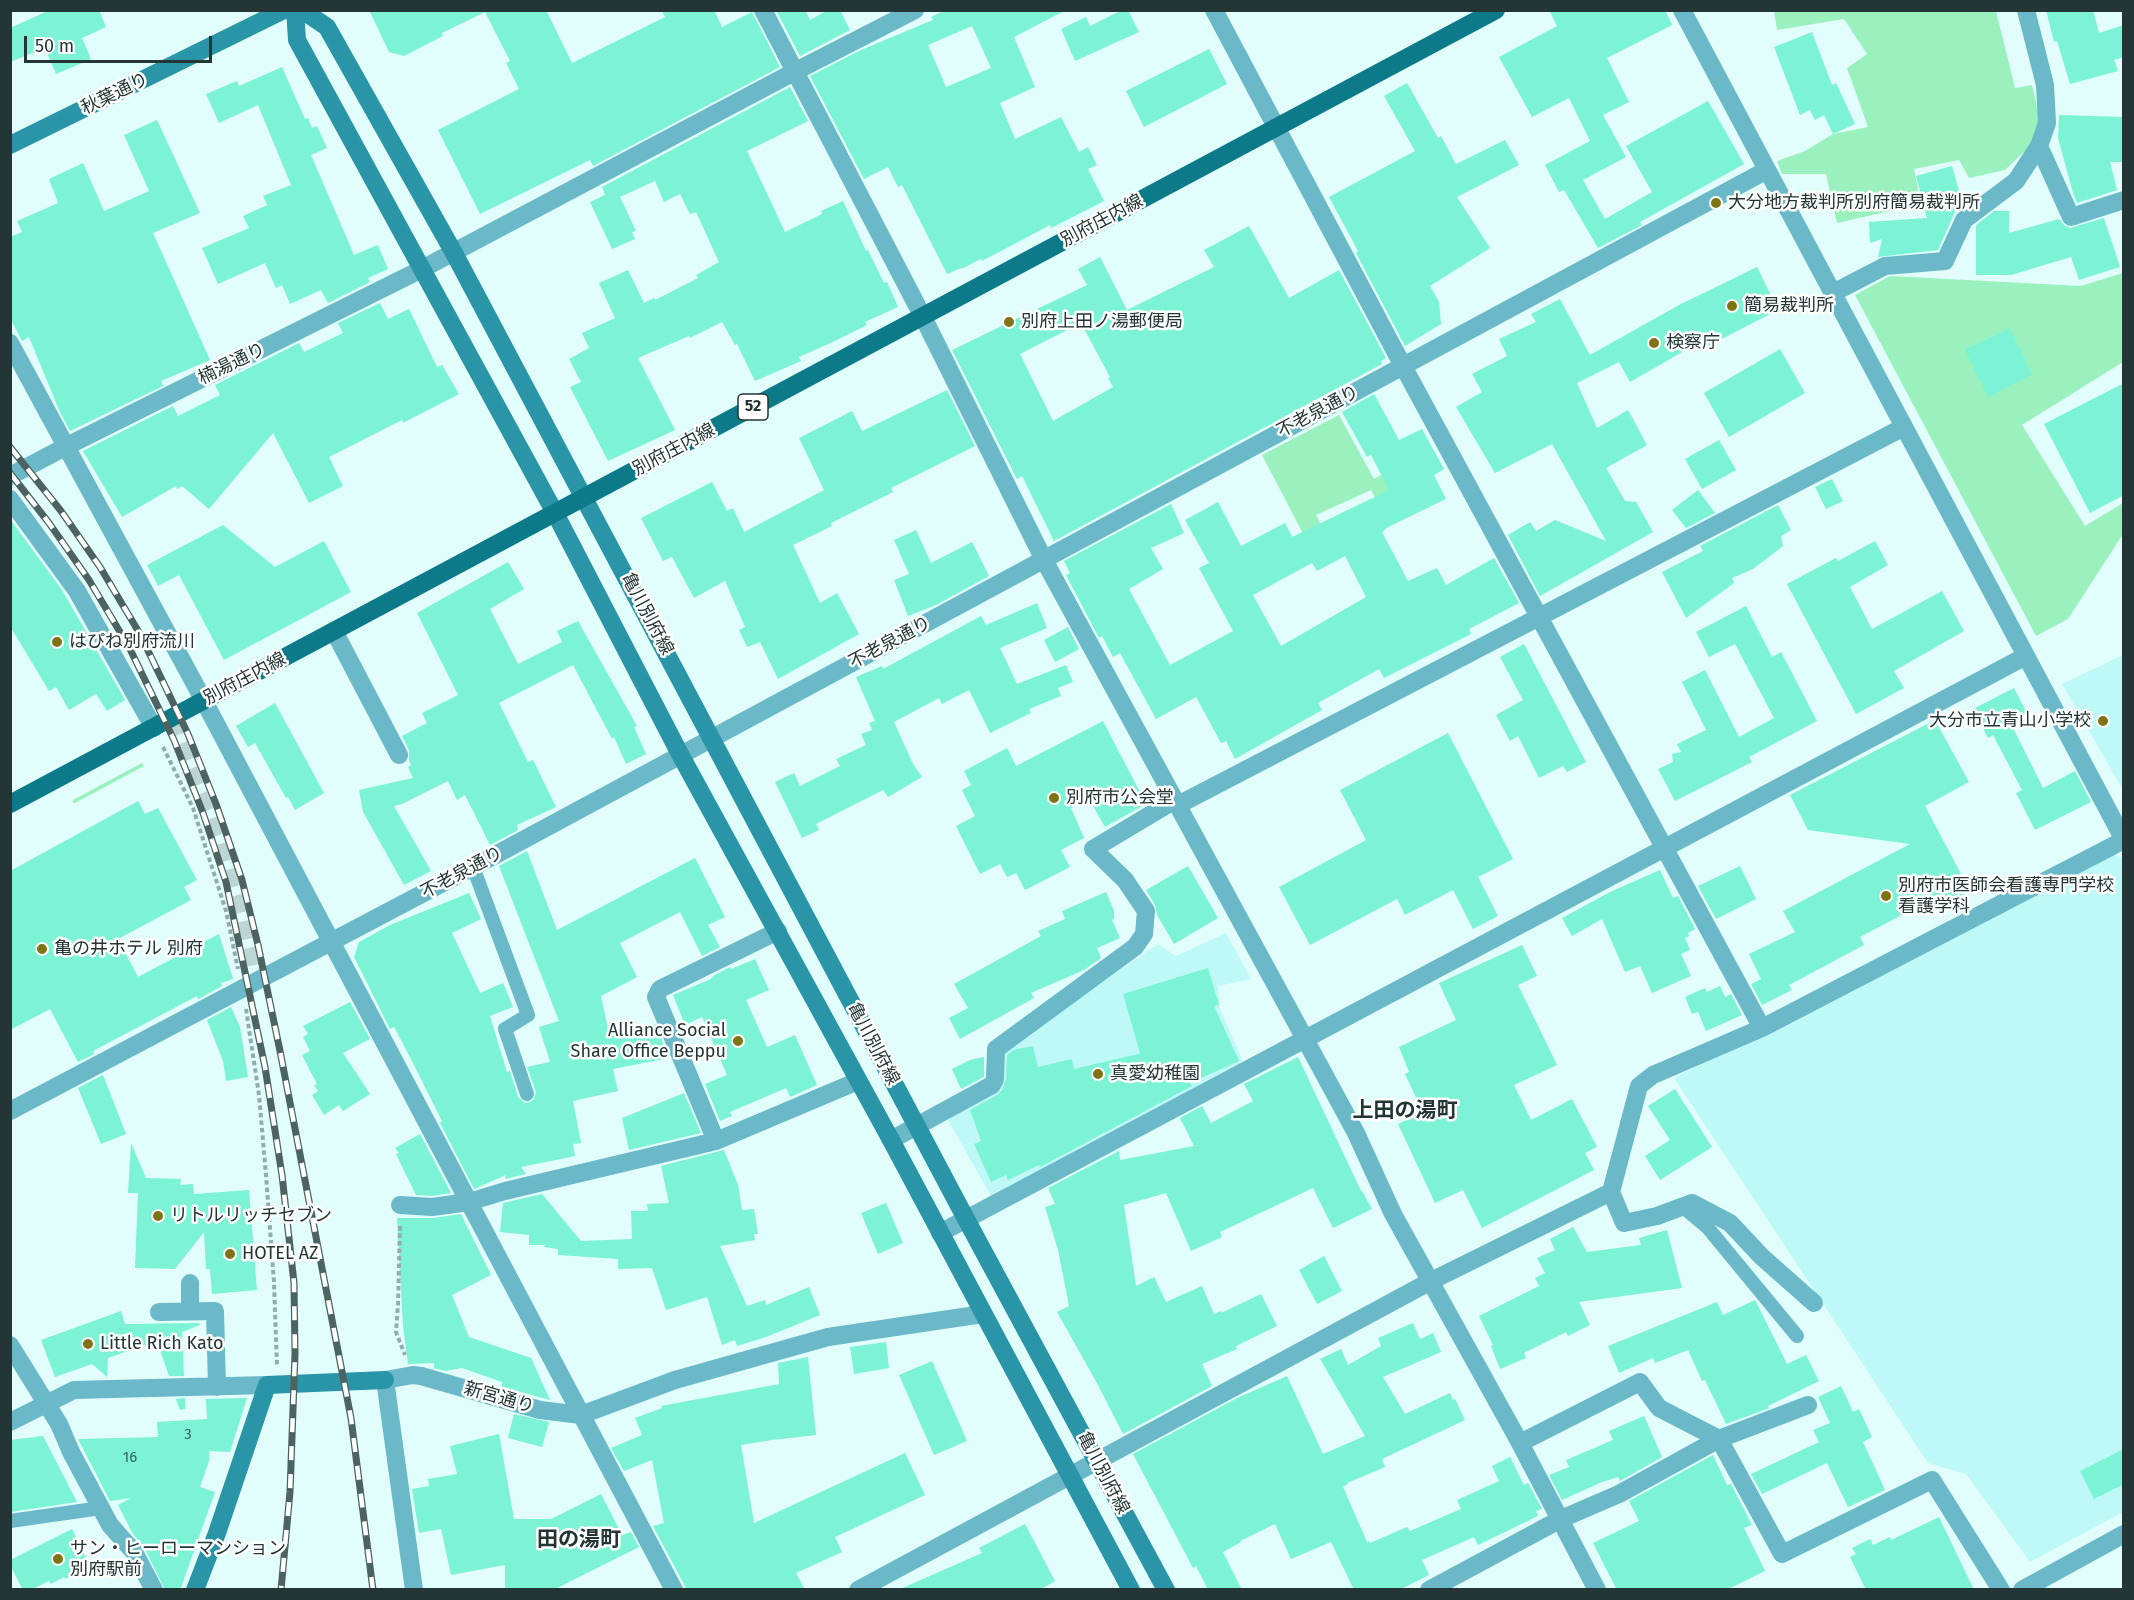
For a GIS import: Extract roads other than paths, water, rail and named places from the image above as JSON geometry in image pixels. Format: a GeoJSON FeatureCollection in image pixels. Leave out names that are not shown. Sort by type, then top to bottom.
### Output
{"type":"FeatureCollection","features":[{"type":"Feature","properties":{"kind":"main road","name":"秋葉通り"},"geometry":{"type":"LineString","coordinates":[[10,145],[284,10]]}},
{"type":"Feature","properties":{"kind":"main road","name":"亀川別府線"},"geometry":{"type":"LineString","coordinates":[[295,10],[297,40],[555,513],[681,756],[891,1140],[1131,1590]]}},
{"type":"Feature","properties":{"kind":"main road","name":"亀川別府線"},"geometry":{"type":"LineString","coordinates":[[302,10],[327,27],[454,253],[966,1219],[1166,1590]]}},
{"type":"Feature","properties":{"kind":"main road","name":"別府庄内線"},"geometry":{"type":"LineString","coordinates":[[10,804],[1496,10]]}},
{"type":"Feature","properties":{"kind":"main road","name":"新宮通り"},"geometry":{"type":"LineString","coordinates":[[272,1379],[385,1380]]}},
{"type":"Feature","properties":{"kind":"main road"},"geometry":{"type":"LineString","coordinates":[[195,1590],[272,1379]]}},
{"type":"Feature","properties":{"kind":"street"},"geometry":{"type":"LineString","coordinates":[[763,10],[923,317],[1044,560],[1356,1133],[1394,1214],[1520,1443],[1597,1590]]}},
{"type":"Feature","properties":{"kind":"street","name":"楠湯通り"},"geometry":{"type":"LineString","coordinates":[[10,476],[454,253],[915,10]]}},
{"type":"Feature","properties":{"kind":"street"},"geometry":{"type":"LineString","coordinates":[[1214,10],[1403,366],[1762,1028]]}},
{"type":"Feature","properties":{"kind":"street"},"geometry":{"type":"LineString","coordinates":[[1833,294],[1885,266],[1945,261],[1964,220],[2016,181],[2039,146],[2047,123],[2045,85],[2026,10]]}},
{"type":"Feature","properties":{"kind":"street"},"geometry":{"type":"LineString","coordinates":[[1684,11],[2124,840],[1762,1028],[1653,1075],[1639,1086],[1611,1192],[1624,1223],[1657,1216],[1692,1203],[1730,1223],[1762,1257],[1814,1303]]}},
{"type":"Feature","properties":{"kind":"street"},"geometry":{"type":"LineString","coordinates":[[2039,146],[2071,217],[2124,200]]}},
{"type":"Feature","properties":{"kind":"street","name":"不老泉通り"},"geometry":{"type":"LineString","coordinates":[[10,1111],[681,756],[1767,170]]}},
{"type":"Feature","properties":{"kind":"street"},"geometry":{"type":"LineString","coordinates":[[10,343],[204,700],[674,1590]]}},
{"type":"Feature","properties":{"kind":"street"},"geometry":{"type":"LineString","coordinates":[[891,1140],[992,1085],[995,1079],[996,1049],[1135,947],[1144,934],[1146,910],[1125,880],[1093,849],[1177,803],[1904,427]]}},
{"type":"Feature","properties":{"kind":"street"},"geometry":{"type":"LineString","coordinates":[[10,499],[77,591],[154,728]]}},
{"type":"Feature","properties":{"kind":"street"},"geometry":{"type":"LineString","coordinates":[[334,631],[399,755]]}},
{"type":"Feature","properties":{"kind":"street"},"geometry":{"type":"LineString","coordinates":[[940,1233],[2026,656]]}},
{"type":"Feature","properties":{"kind":"street"},"geometry":{"type":"LineString","coordinates":[[716,1141],[656,997],[660,989],[778,931]]}},
{"type":"Feature","properties":{"kind":"street"},"geometry":{"type":"LineString","coordinates":[[400,1205],[432,1207],[469,1202],[505,1191],[716,1141],[858,1081]]}},
{"type":"Feature","properties":{"kind":"street"},"geometry":{"type":"LineString","coordinates":[[858,1590],[1431,1281],[1611,1192]]}},
{"type":"Feature","properties":{"kind":"street"},"geometry":{"type":"LineString","coordinates":[[190,1283],[190,1311]]}},
{"type":"Feature","properties":{"kind":"street"},"geometry":{"type":"LineString","coordinates":[[159,1312],[215,1311],[217,1387]]}},
{"type":"Feature","properties":{"kind":"street","name":"新宮通り"},"geometry":{"type":"LineString","coordinates":[[385,1380],[412,1375],[421,1376],[540,1410],[581,1415],[675,1380],[828,1337],[983,1314]]}},
{"type":"Feature","properties":{"kind":"street"},"geometry":{"type":"LineString","coordinates":[[10,1345],[47,1404],[110,1525],[120,1533],[125,1544],[134,1552],[154,1590]]}},
{"type":"Feature","properties":{"kind":"street","name":"新宮通り"},"geometry":{"type":"LineString","coordinates":[[10,1422],[74,1390],[217,1387],[272,1379]]}},
{"type":"Feature","properties":{"kind":"street"},"geometry":{"type":"LineString","coordinates":[[385,1380],[414,1590]]}},
{"type":"Feature","properties":{"kind":"street"},"geometry":{"type":"LineString","coordinates":[[1520,1443],[1640,1382],[1659,1408],[1719,1439],[1782,1554],[1932,1480],[2001,1590]]}},
{"type":"Feature","properties":{"kind":"street"},"geometry":{"type":"LineString","coordinates":[[1429,1590],[1561,1519],[1618,1494],[1719,1439],[1808,1406]]}},
{"type":"Feature","properties":{"kind":"street"},"geometry":{"type":"LineString","coordinates":[[2022,1590],[2124,1534]]}},
{"type":"Feature","properties":{"kind":"lane"},"geometry":{"type":"LineString","coordinates":[[473,867],[528,1016],[505,1029],[527,1094]]}},
{"type":"Feature","properties":{"kind":"lane"},"geometry":{"type":"LineString","coordinates":[[1683,1207],[1708,1228],[1797,1336]]}},
{"type":"Feature","properties":{"kind":"lane"},"geometry":{"type":"LineString","coordinates":[[10,1521],[101,1508]]}},
{"type":"Feature","properties":{"kind":"tunnel"},"geometry":{"type":"LineString","coordinates":[[172,718],[221,839],[241,905],[258,980]]}},
{"type":"Feature","properties":{"kind":"railway"},"geometry":{"type":"LineString","coordinates":[[10,447],[61,511],[100,567],[140,634],[188,734],[216,804],[242,880],[280,1051],[351,1418],[373,1590]]}},
{"type":"Feature","properties":{"kind":"railway"},"geometry":{"type":"LineString","coordinates":[[10,473],[89,580],[129,647],[174,740],[203,813],[226,882],[265,1067],[282,1175],[294,1283],[295,1354],[290,1492],[281,1590]]}},
{"type":"Feature","properties":{"kind":"place","name":"大分地方裁判所別府簡易裁判所"},"geometry":{"type":"Point","coordinates":[1716,203]}},
{"type":"Feature","properties":{"kind":"place","name":"簡易裁判所"},"geometry":{"type":"Point","coordinates":[1732,306]}},
{"type":"Feature","properties":{"kind":"place","name":"別府上田ノ湯郵便局"},"geometry":{"type":"Point","coordinates":[1009,322]}},
{"type":"Feature","properties":{"kind":"place","name":"検察庁"},"geometry":{"type":"Point","coordinates":[1654,343]}},
{"type":"Feature","properties":{"kind":"place","name":"はぴね別府流川"},"geometry":{"type":"Point","coordinates":[57,642]}},
{"type":"Feature","properties":{"kind":"place","name":"大分市立青山小学校"},"geometry":{"type":"Point","coordinates":[2103,721]}},
{"type":"Feature","properties":{"kind":"place","name":"別府市公会堂"},"geometry":{"type":"Point","coordinates":[1054,798]}},
{"type":"Feature","properties":{"kind":"place","name":"別府市医師会看護専門学校 看護学科"},"geometry":{"type":"Point","coordinates":[1886,896]}},
{"type":"Feature","properties":{"kind":"place","name":"亀の井ホテル 別府"},"geometry":{"type":"Point","coordinates":[42,949]}},
{"type":"Feature","properties":{"kind":"place","name":"Alliance Social Share Office Beppu"},"geometry":{"type":"Point","coordinates":[738,1041]}},
{"type":"Feature","properties":{"kind":"place","name":"真愛幼稚園"},"geometry":{"type":"Point","coordinates":[1098,1074]}},
{"type":"Feature","properties":{"kind":"place","name":"リトルリッチセブン"},"geometry":{"type":"Point","coordinates":[158,1216]}},
{"type":"Feature","properties":{"kind":"place","name":"HOTEL AZ"},"geometry":{"type":"Point","coordinates":[230,1254]}},
{"type":"Feature","properties":{"kind":"place","name":"Little Rich Kato"},"geometry":{"type":"Point","coordinates":[88,1344]}},
{"type":"Feature","properties":{"kind":"place","name":"サン・ヒーローマンション 別府駅前"},"geometry":{"type":"Point","coordinates":[58,1559]}},
{"type":"Feature","properties":{"kind":"district","name":"上田の湯町"},"geometry":{"type":"Point","coordinates":[1405,1111]}},
{"type":"Feature","properties":{"kind":"district","name":"田の湯町"},"geometry":{"type":"Point","coordinates":[579,1540]}}]}
